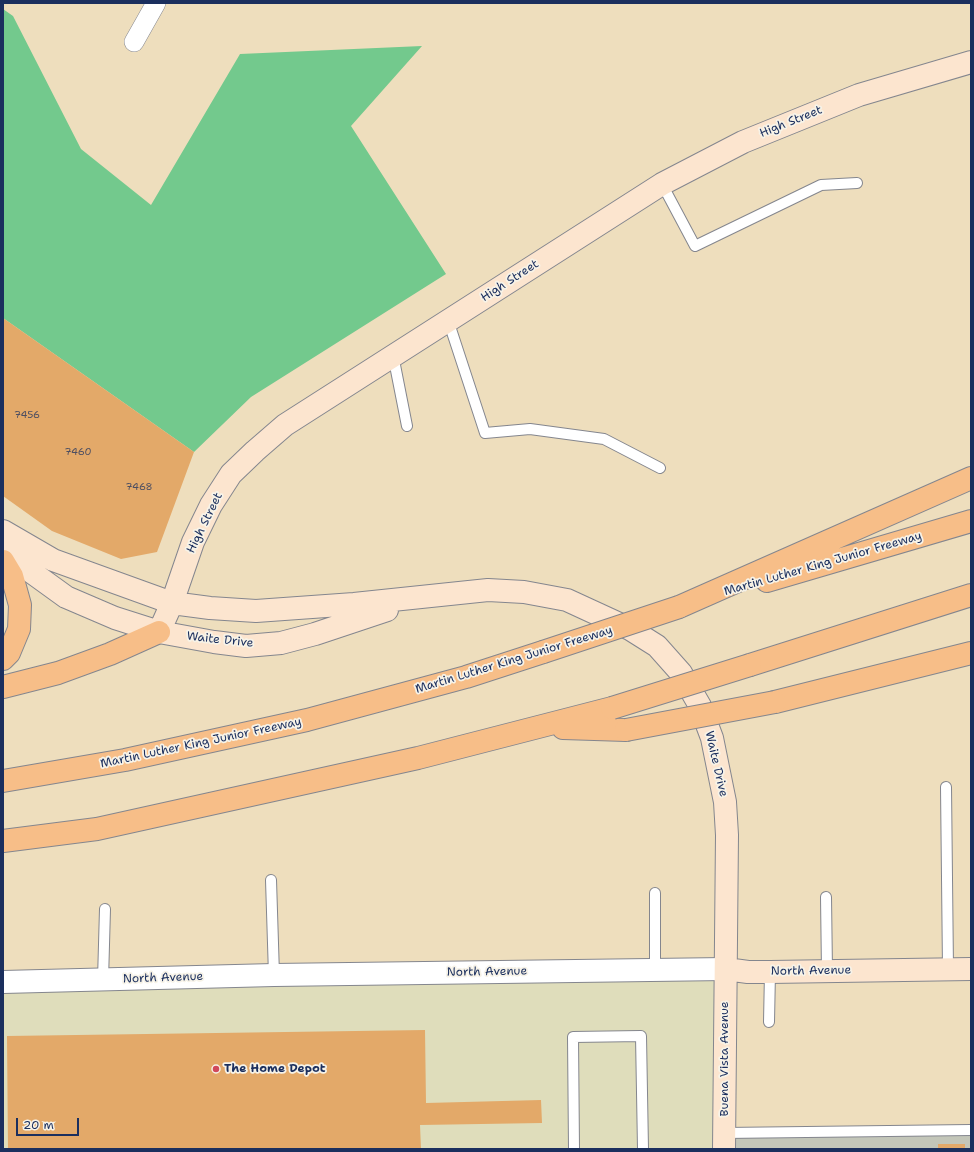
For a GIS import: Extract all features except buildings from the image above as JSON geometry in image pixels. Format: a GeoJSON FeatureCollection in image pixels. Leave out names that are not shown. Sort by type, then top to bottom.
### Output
{"type":"FeatureCollection","features":[{"type":"Feature","properties":{"kind":"highway"},"geometry":{"type":"LineString","coordinates":[[679,607],[971,478]]}},
{"type":"Feature","properties":{"kind":"highway","name":"Martin Luther King Junior Freeway"},"geometry":{"type":"LineString","coordinates":[[3,781],[125,760],[307,720],[466,677],[679,607],[971,521]]}},
{"type":"Feature","properties":{"kind":"highway"},"geometry":{"type":"LineString","coordinates":[[3,561],[12,576],[20,605],[19,629],[9,653],[3,659]]}},
{"type":"Feature","properties":{"kind":"highway"},"geometry":{"type":"LineString","coordinates":[[3,841],[104,827],[418,758],[538,728],[612,708],[971,595]]}},
{"type":"Feature","properties":{"kind":"highway"},"geometry":{"type":"LineString","coordinates":[[3,687],[58,672],[110,654],[159,632]]}},
{"type":"Feature","properties":{"kind":"highway"},"geometry":{"type":"LineString","coordinates":[[538,728],[626,730],[775,702],[971,653]]}},
{"type":"Feature","properties":{"kind":"main road","name":"High Street"},"geometry":{"type":"LineString","coordinates":[[159,632],[172,603],[193,542],[211,505],[231,474],[285,425],[662,184],[743,142],[859,95],[971,62]]}},
{"type":"Feature","properties":{"kind":"main road","name":"Waite Drive"},"geometry":{"type":"LineString","coordinates":[[3,531],[53,560],[172,603],[210,608],[256,611],[289,610],[454,592],[488,590],[524,592],[567,600],[630,629],[657,646],[681,673],[700,706],[712,738],[725,802],[727,835],[726,969]]}},
{"type":"Feature","properties":{"kind":"main road","name":"Waite Drive"},"geometry":{"type":"LineString","coordinates":[[3,548],[19,563],[66,597],[115,618],[159,632],[246,646],[281,642],[315,634],[412,602],[454,592]]}},
{"type":"Feature","properties":{"kind":"main road","name":"North Avenue"},"geometry":{"type":"LineString","coordinates":[[726,969],[748,972],[971,969]]}},
{"type":"Feature","properties":{"kind":"main road","name":"Buena Vista Avenue"},"geometry":{"type":"LineString","coordinates":[[724,1141],[726,969]]}},
{"type":"Feature","properties":{"kind":"street"},"geometry":{"type":"LineString","coordinates":[[134,42],[156,3]]}},
{"type":"Feature","properties":{"kind":"street","name":"North Avenue"},"geometry":{"type":"LineString","coordinates":[[3,982],[274,975],[726,969]]}},
{"type":"Feature","properties":{"kind":"lane"},"geometry":{"type":"LineString","coordinates":[[662,184],[695,246],[821,185],[858,182]]}},
{"type":"Feature","properties":{"kind":"lane"},"geometry":{"type":"LineString","coordinates":[[448,320],[485,433],[530,429],[604,439],[660,468]]}},
{"type":"Feature","properties":{"kind":"lane"},"geometry":{"type":"LineString","coordinates":[[393,355],[406,426]]}},
{"type":"Feature","properties":{"kind":"lane"},"geometry":{"type":"LineString","coordinates":[[946,787],[948,969]]}},
{"type":"Feature","properties":{"kind":"lane"},"geometry":{"type":"LineString","coordinates":[[271,880],[274,975]]}},
{"type":"Feature","properties":{"kind":"lane"},"geometry":{"type":"LineString","coordinates":[[655,893],[655,970]]}},
{"type":"Feature","properties":{"kind":"lane"},"geometry":{"type":"LineString","coordinates":[[826,897],[827,971]]}},
{"type":"Feature","properties":{"kind":"lane"},"geometry":{"type":"LineString","coordinates":[[103,980],[105,909]]}},
{"type":"Feature","properties":{"kind":"lane"},"geometry":{"type":"LineString","coordinates":[[769,1022],[770,972]]}},
{"type":"Feature","properties":{"kind":"lane"},"geometry":{"type":"LineString","coordinates":[[574,1149],[574,1037],[641,1036],[643,1149]]}},
{"type":"Feature","properties":{"kind":"lane"},"geometry":{"type":"LineString","coordinates":[[724,1141],[971,1130]]}},
{"type":"Feature","properties":{"kind":"shaded area"},"geometry":{"type":"Polygon","coordinates":[[[723,976],[721,1149],[3,1149],[3,984],[723,976]]]}},
{"type":"Feature","properties":{"kind":"shaded area"},"geometry":{"type":"Polygon","coordinates":[[[971,1132],[971,1149],[730,1149],[730,1135],[971,1132]]]}},
{"type":"Feature","properties":{"kind":"green space"},"geometry":{"type":"Polygon","coordinates":[[[3,9],[13,16],[81,149],[151,205],[240,54],[422,46],[351,126],[446,274],[251,397],[194,452],[3,318],[3,9]]]}},
{"type":"Feature","properties":{"kind":"place","name":"The Home Depot"},"geometry":{"type":"Point","coordinates":[216,1069]}}]}
